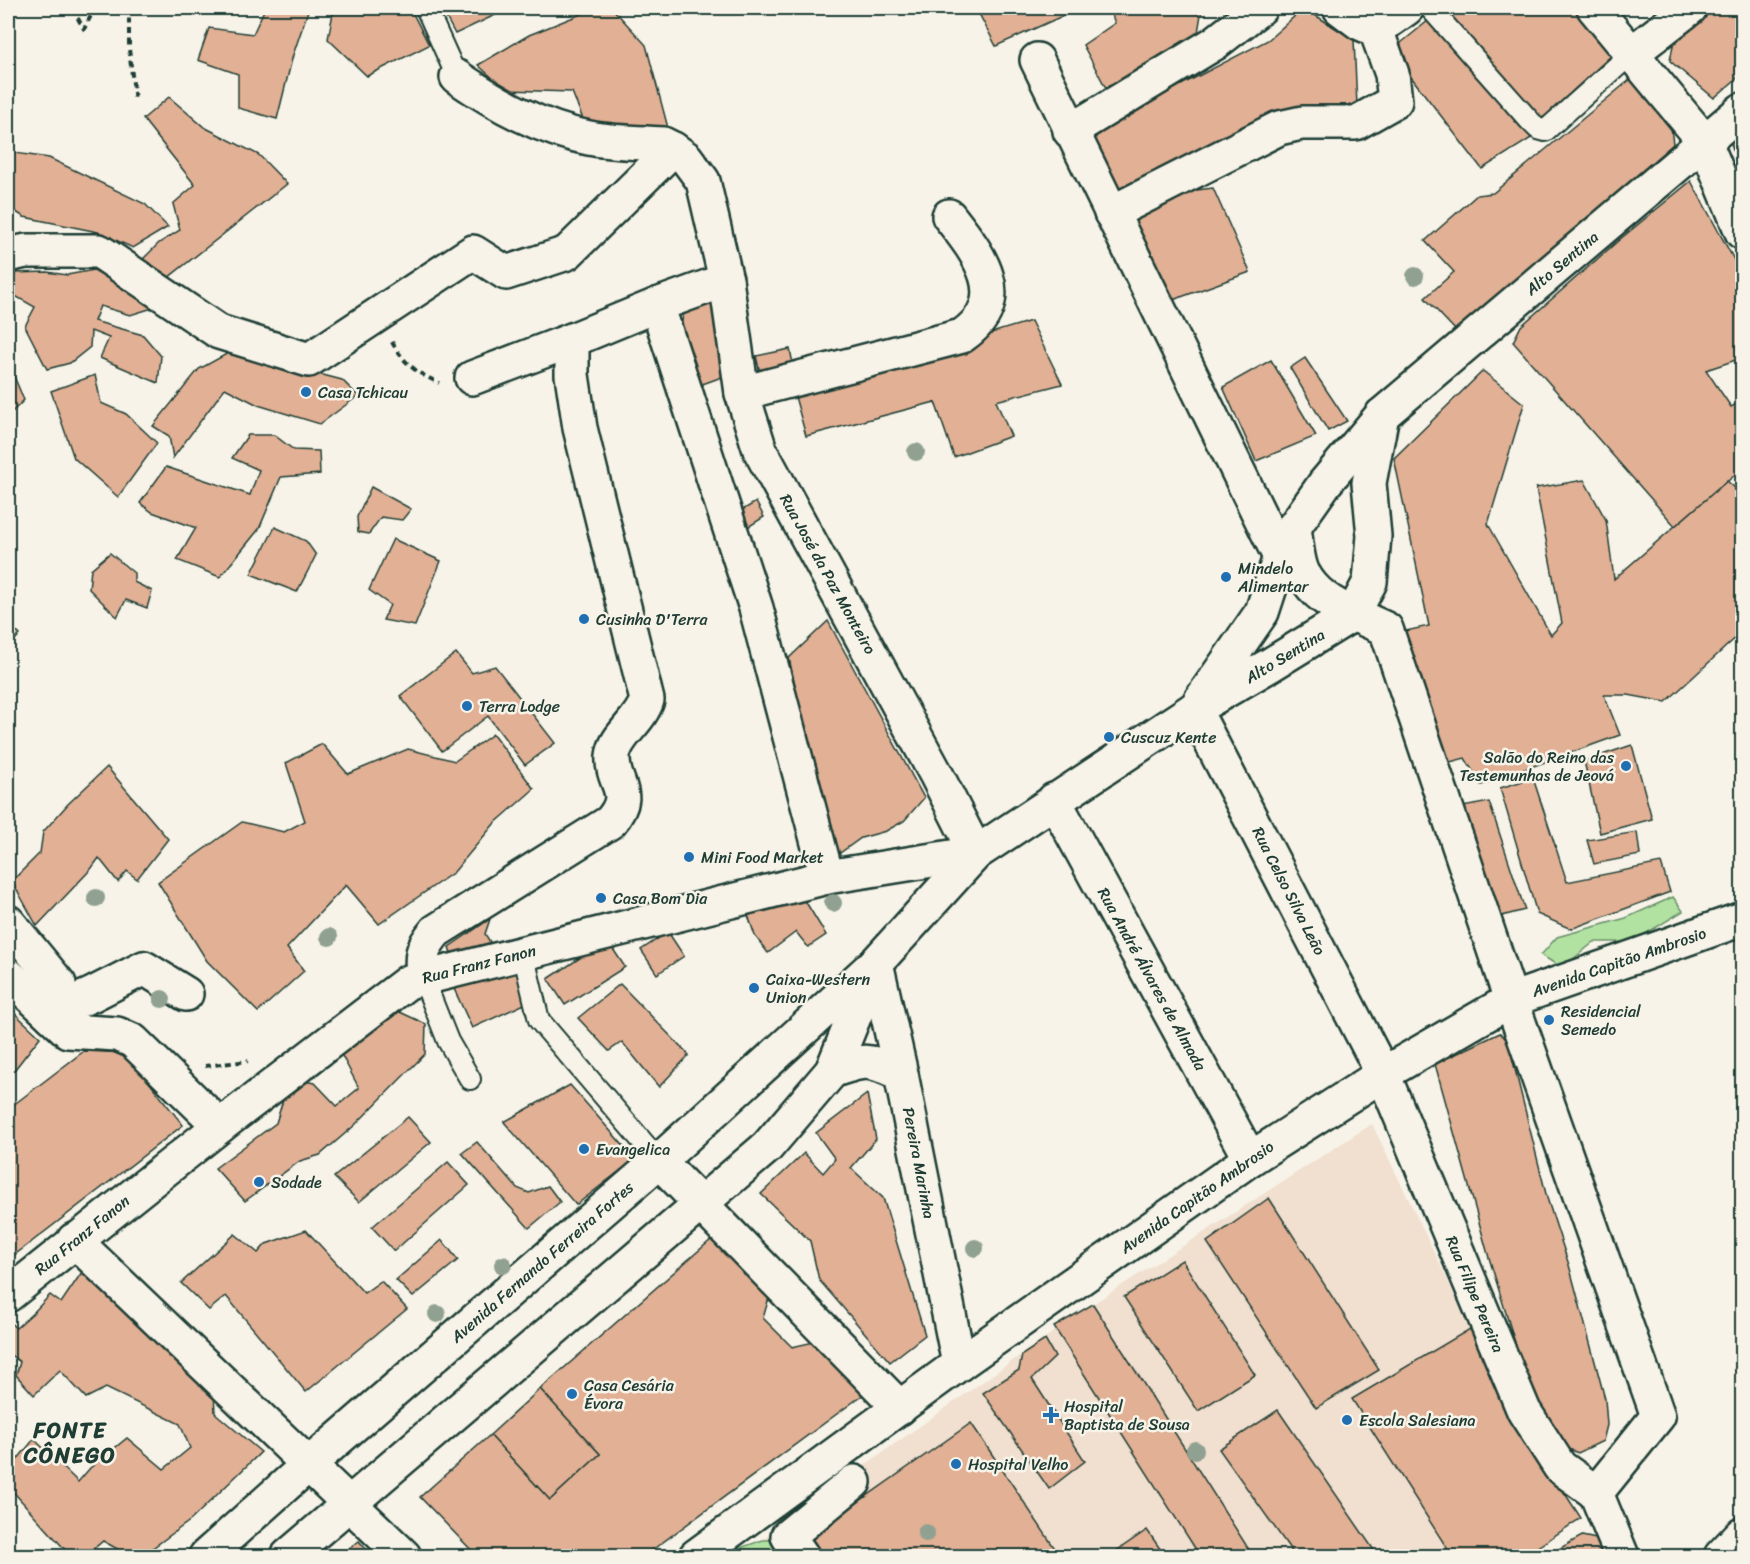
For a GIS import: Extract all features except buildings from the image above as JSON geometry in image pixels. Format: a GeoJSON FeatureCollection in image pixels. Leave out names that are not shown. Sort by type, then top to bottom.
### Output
{"type":"FeatureCollection","features":[{"type":"Feature","properties":{"kind":"street"},"geometry":{"type":"LineString","coordinates":[[1070,131],[1215,43],[1260,8]]}},
{"type":"Feature","properties":{"kind":"street"},"geometry":{"type":"LineString","coordinates":[[1111,213],[1279,128],[1302,123],[1356,123],[1395,101],[1392,74],[1376,30],[1360,23],[1340,8]]}},
{"type":"Feature","properties":{"kind":"street"},"geometry":{"type":"LineString","coordinates":[[1376,30],[1407,8]]}},
{"type":"Feature","properties":{"kind":"street"},"geometry":{"type":"LineString","coordinates":[[1594,8],[1705,142],[1743,232]]}},
{"type":"Feature","properties":{"kind":"street"},"geometry":{"type":"LineString","coordinates":[[1632,53],[1690,8]]}},
{"type":"Feature","properties":{"kind":"street"},"geometry":{"type":"LineString","coordinates":[[1037,60],[1280,557]]}},
{"type":"Feature","properties":{"kind":"street"},"geometry":{"type":"LineString","coordinates":[[8,226],[10,228],[8,255],[26,251],[99,251],[219,332],[309,360],[473,252],[506,273],[567,253],[673,148],[663,144],[590,138],[545,126],[487,97],[457,77]]}},
{"type":"Feature","properties":{"kind":"street","name":"Alto Sentina"},"geometry":{"type":"LineString","coordinates":[[1194,709],[1262,612],[1280,557],[1294,527],[1317,493],[1382,415],[1743,110]]}},
{"type":"Feature","properties":{"kind":"street","name":"Rua José da Paz Monteiro"},"geometry":{"type":"LineString","coordinates":[[673,148],[686,158],[703,181],[726,280],[742,393],[760,450],[936,774],[976,853]]}},
{"type":"Feature","properties":{"kind":"street"},"geometry":{"type":"LineString","coordinates":[[742,393],[962,336],[974,328],[984,314],[989,301],[989,285],[982,264],[949,216]]}},
{"type":"Feature","properties":{"kind":"street"},"geometry":{"type":"LineString","coordinates":[[472,378],[726,280]]}},
{"type":"Feature","properties":{"kind":"street"},"geometry":{"type":"LineString","coordinates":[[657,305],[756,608],[827,877]]}},
{"type":"Feature","properties":{"kind":"street"},"geometry":{"type":"LineString","coordinates":[[423,978],[422,957],[426,943],[436,931],[610,822],[620,811],[623,796],[613,757],[615,746],[644,711],[647,700],[580,428],[572,375],[572,340]]}},
{"type":"Feature","properties":{"kind":"street"},"geometry":{"type":"LineString","coordinates":[[1353,614],[1370,582],[1374,536],[1369,483],[1382,415]]}},
{"type":"Feature","properties":{"kind":"street"},"geometry":{"type":"LineString","coordinates":[[1317,493],[1338,491],[1357,504],[1374,536]]}},
{"type":"Feature","properties":{"kind":"street"},"geometry":{"type":"LineString","coordinates":[[1294,527],[1302,572],[1318,593],[1334,606],[1386,629],[1511,1000],[1658,1416],[1596,1493],[1622,1557]]}},
{"type":"Feature","properties":{"kind":"street","name":"Alto Sentina"},"geometry":{"type":"LineString","coordinates":[[976,853],[1194,709],[1353,614]]}},
{"type":"Feature","properties":{"kind":"street","name":"Rua Celso Silva Leão"},"geometry":{"type":"LineString","coordinates":[[1194,709],[1383,1074]]}},
{"type":"Feature","properties":{"kind":"street","name":"Rua André Álvares de Almada"},"geometry":{"type":"LineString","coordinates":[[1054,800],[1250,1159]]}},
{"type":"Feature","properties":{"kind":"street","name":"Rua Franz Fanon"},"geometry":{"type":"LineString","coordinates":[[8,1295],[74,1240],[408,982],[827,877],[976,853]]}},
{"type":"Feature","properties":{"kind":"street","name":"Avenida Fernando Ferreira Fortes"},"geometry":{"type":"LineString","coordinates":[[206,1557],[308,1465],[659,1161],[876,963],[976,853]]}},
{"type":"Feature","properties":{"kind":"street","name":"Avenida Capitão Ambrosio"},"geometry":{"type":"LineString","coordinates":[[696,1557],[959,1364],[1250,1159],[1383,1074],[1511,1000],[1743,919]]}},
{"type":"Feature","properties":{"kind":"street"},"geometry":{"type":"LineString","coordinates":[[8,922],[60,984],[58,1005],[53,1013]]}},
{"type":"Feature","properties":{"kind":"street","name":"Avenida Fernando Ferreira Fortes"},"geometry":{"type":"LineString","coordinates":[[288,1557],[767,1147],[832,1071],[876,963]]}},
{"type":"Feature","properties":{"kind":"street","name":"Pereira Marinha"},"geometry":{"type":"LineString","coordinates":[[876,963],[901,1074],[959,1364]]}},
{"type":"Feature","properties":{"kind":"street"},"geometry":{"type":"LineString","coordinates":[[53,1013],[144,968],[186,994]]}},
{"type":"Feature","properties":{"kind":"street"},"geometry":{"type":"LineString","coordinates":[[8,975],[53,1013],[68,1031],[117,1034],[133,1041],[220,1126]]}},
{"type":"Feature","properties":{"kind":"street"},"geometry":{"type":"LineString","coordinates":[[832,1071],[858,1061],[876,1062],[901,1074]]}},
{"type":"Feature","properties":{"kind":"street","name":"Rua Filipe Pereira"},"geometry":{"type":"LineString","coordinates":[[1383,1074],[1524,1411],[1560,1467],[1596,1493]]}},
{"type":"Feature","properties":{"kind":"street"},"geometry":{"type":"LineString","coordinates":[[659,1161],[900,1408]]}},
{"type":"Feature","properties":{"kind":"street"},"geometry":{"type":"LineString","coordinates":[[74,1240],[404,1557]]}},
{"type":"Feature","properties":{"kind":"street"},"geometry":{"type":"LineString","coordinates":[[802,1557],[788,1536],[854,1482]]}},
{"type":"Feature","properties":{"kind":"street"},"geometry":{"type":"LineString","coordinates":[[1721,1557],[1743,1533]]}},
{"type":"Feature","properties":{"kind":"lane"},"geometry":{"type":"LineString","coordinates":[[426,8],[457,77]]}},
{"type":"Feature","properties":{"kind":"lane"},"geometry":{"type":"LineString","coordinates":[[1430,8],[1529,120],[1538,129],[1545,131],[1632,53]]}},
{"type":"Feature","properties":{"kind":"lane"},"geometry":{"type":"LineString","coordinates":[[523,953],[539,1020],[659,1161]]}},
{"type":"Feature","properties":{"kind":"lane"},"geometry":{"type":"LineString","coordinates":[[423,978],[448,1041],[470,1079]]}},
{"type":"Feature","properties":{"kind":"path"},"geometry":{"type":"LineString","coordinates":[[8,12],[21,8]]}},
{"type":"Feature","properties":{"kind":"path"},"geometry":{"type":"LineString","coordinates":[[75,8],[84,29],[95,8]]}},
{"type":"Feature","properties":{"kind":"path"},"geometry":{"type":"LineString","coordinates":[[129,8],[129,49],[135,101]]}},
{"type":"Feature","properties":{"kind":"path"},"geometry":{"type":"LineString","coordinates":[[384,310],[388,334],[398,354],[417,372],[443,385],[472,378]]}},
{"type":"Feature","properties":{"kind":"path"},"geometry":{"type":"LineString","coordinates":[[197,1062],[206,1066],[252,1061]]}},
{"type":"Feature","properties":{"kind":"shaded area","name":"Escola Salesiana"},"geometry":{"type":"Polygon","coordinates":[[[1372,1124],[1468,1322],[1581,1518],[1524,1556],[774,1556],[763,1540],[777,1527],[1093,1304],[1372,1124]]]}},
{"type":"Feature","properties":{"kind":"green space"},"geometry":{"type":"Polygon","coordinates":[[[1673,897],[1683,911],[1632,942],[1594,942],[1562,968],[1541,955],[1557,937],[1626,918],[1673,897]]]}},
{"type":"Feature","properties":{"kind":"green space"},"geometry":{"type":"Polygon","coordinates":[[[763,1540],[779,1540],[781,1556],[735,1556],[737,1549],[763,1540]]]}},
{"type":"Feature","properties":{"kind":"place","name":"Casa Tchicau"},"geometry":{"type":"Point","coordinates":[306,392]}},
{"type":"Feature","properties":{"kind":"place","name":"Mindelo Alimentar"},"geometry":{"type":"Point","coordinates":[1226,577]}},
{"type":"Feature","properties":{"kind":"place","name":"Cusinha D'Terra"},"geometry":{"type":"Point","coordinates":[584,619]}},
{"type":"Feature","properties":{"kind":"place","name":"Terra Lodge"},"geometry":{"type":"Point","coordinates":[467,706]}},
{"type":"Feature","properties":{"kind":"place","name":"Cuscuz Kente"},"geometry":{"type":"Point","coordinates":[1109,737]}},
{"type":"Feature","properties":{"kind":"place","name":"Salão do Reino das Testemunhas de Jeová"},"geometry":{"type":"Point","coordinates":[1626,766]}},
{"type":"Feature","properties":{"kind":"place","name":"Mini Food Market"},"geometry":{"type":"Point","coordinates":[689,857]}},
{"type":"Feature","properties":{"kind":"place","name":"Casa Bom Dia"},"geometry":{"type":"Point","coordinates":[601,898]}},
{"type":"Feature","properties":{"kind":"place","name":"Caixa-Western Union"},"geometry":{"type":"Point","coordinates":[754,988]}},
{"type":"Feature","properties":{"kind":"place","name":"Residencial Semedo"},"geometry":{"type":"Point","coordinates":[1549,1020]}},
{"type":"Feature","properties":{"kind":"place","name":"Evangelica"},"geometry":{"type":"Point","coordinates":[584,1149]}},
{"type":"Feature","properties":{"kind":"place","name":"Sodade"},"geometry":{"type":"Point","coordinates":[259,1182]}},
{"type":"Feature","properties":{"kind":"place","name":"Casa Cesária Évora"},"geometry":{"type":"Point","coordinates":[572,1394]}},
{"type":"Feature","properties":{"kind":"place","name":"Hospital Baptista de Sousa"},"geometry":{"type":"Point","coordinates":[1051,1415]}},
{"type":"Feature","properties":{"kind":"place","name":"Escola Salesiana"},"geometry":{"type":"Point","coordinates":[1347,1420]}},
{"type":"Feature","properties":{"kind":"place","name":"Hospital Velho"},"geometry":{"type":"Point","coordinates":[956,1464]}},
{"type":"Feature","properties":{"kind":"district","name":"FONTE CÔNEGO"},"geometry":{"type":"Point","coordinates":[70,1442]}}]}
